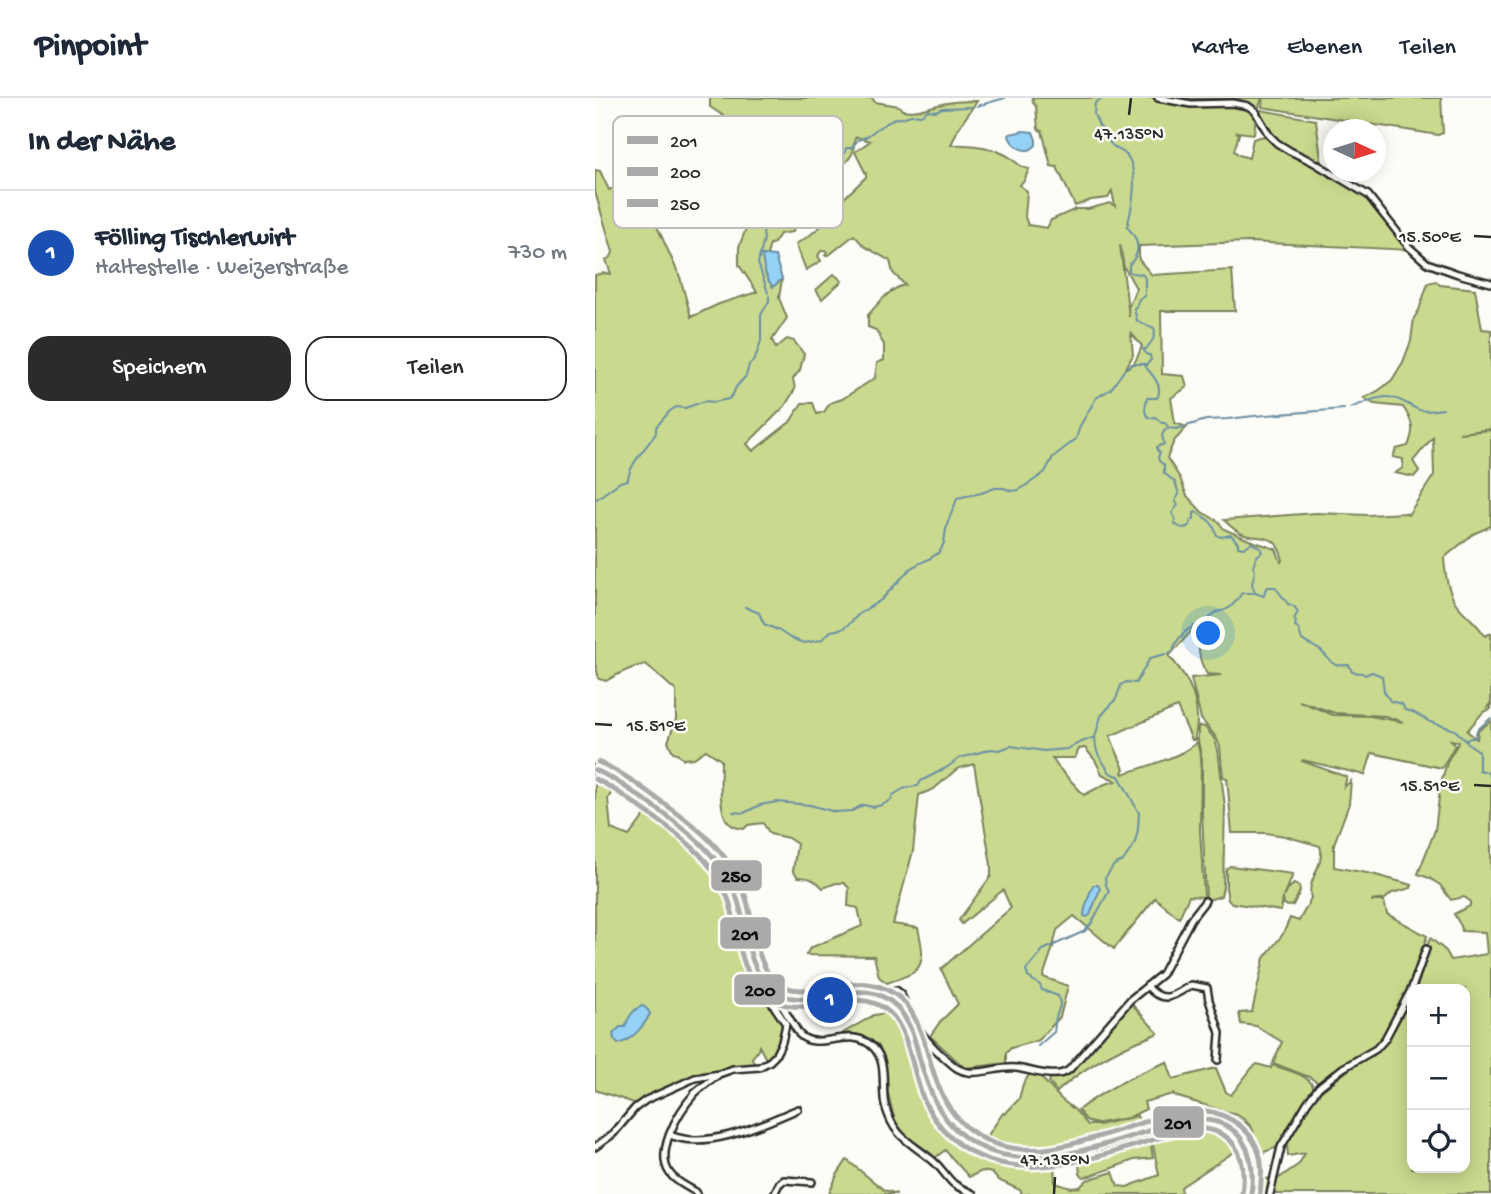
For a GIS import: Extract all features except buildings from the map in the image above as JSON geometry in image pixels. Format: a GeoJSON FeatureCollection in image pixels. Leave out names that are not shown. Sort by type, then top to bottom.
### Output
{"type":"FeatureCollection","features":[{"type":"Feature","properties":{"kind":"main road"},"geometry":{"type":"LineString","coordinates":[[597,768],[674,820],[712,853],[737,897],[755,965],[771,989],[791,998],[859,991],[873,992],[888,999],[904,1016],[928,1088],[942,1115],[960,1134],[990,1152],[1010,1157],[1042,1156],[1091,1147],[1187,1120],[1209,1119],[1231,1129],[1245,1143],[1253,1168],[1251,1194]]}},
{"type":"Feature","properties":{"kind":"street"},"geometry":{"type":"LineString","coordinates":[[1158,98],[1191,104],[1233,103],[1248,106],[1255,111],[1277,143],[1368,195],[1409,247],[1427,263],[1491,283]]}},
{"type":"Feature","properties":{"kind":"street"},"geometry":{"type":"LineString","coordinates":[[888,999],[892,990],[900,993],[924,1038],[960,1070],[974,1073],[1009,1067],[1058,1075],[1069,1070],[1124,1005],[1162,974],[1191,919],[1205,901]]}},
{"type":"Feature","properties":{"kind":"street"},"geometry":{"type":"LineString","coordinates":[[1270,1194],[1281,1147],[1307,1103],[1319,1087],[1343,1068],[1376,1049],[1385,1039],[1412,988],[1426,949]]}},
{"type":"Feature","properties":{"kind":"street"},"geometry":{"type":"LineString","coordinates":[[1147,986],[1163,997],[1177,995],[1191,985],[1207,988],[1220,1033],[1218,1060]]}},
{"type":"Feature","properties":{"kind":"street"},"geometry":{"type":"LineString","coordinates":[[595,1147],[613,1134],[642,1102],[689,1080],[733,1069],[760,1066],[771,1060],[784,1037],[786,1024],[772,1003],[771,989]]}},
{"type":"Feature","properties":{"kind":"street"},"geometry":{"type":"LineString","coordinates":[[771,989],[804,1039],[815,1042],[847,1037],[872,1046],[880,1059],[884,1101],[897,1133],[932,1160],[953,1183],[973,1194]]}},
{"type":"Feature","properties":{"kind":"street"},"geometry":{"type":"LineString","coordinates":[[705,1194],[697,1193],[673,1177],[667,1167],[665,1143],[691,1099],[699,1089],[719,1074]]}},
{"type":"Feature","properties":{"kind":"street"},"geometry":{"type":"LineString","coordinates":[[670,1135],[689,1140],[729,1135],[798,1109]]}},
{"type":"Feature","properties":{"kind":"street"},"geometry":{"type":"LineString","coordinates":[[774,1194],[784,1180],[811,1182]]}},
{"type":"Feature","properties":{"kind":"green space"},"geometry":{"type":"Polygon","coordinates":[[[710,98],[872,98],[875,102],[899,106],[907,111],[951,102],[977,101],[958,129],[951,145],[972,145],[993,150],[1029,169],[1024,181],[1019,185],[1027,191],[1025,217],[1028,225],[1047,228],[1051,220],[1076,209],[1110,203],[1115,206],[1112,191],[1108,198],[1075,206],[1057,167],[1051,166],[1042,131],[1038,129],[1036,106],[1032,98],[1262,98],[1254,134],[1236,132],[1239,134],[1234,151],[1249,158],[1253,139],[1267,135],[1286,151],[1323,170],[1323,182],[1343,182],[1369,198],[1410,250],[1249,242],[1139,246],[1139,260],[1152,275],[1232,270],[1235,311],[1161,311],[1162,374],[1184,376],[1187,387],[1171,398],[1175,423],[1187,427],[1174,441],[1167,458],[1180,478],[1187,496],[1202,512],[1218,521],[1224,529],[1276,549],[1281,562],[1283,560],[1275,542],[1242,534],[1224,520],[1316,513],[1408,515],[1434,475],[1433,437],[1413,461],[1419,471],[1414,477],[1395,473],[1403,468],[1403,459],[1393,457],[1396,449],[1408,446],[1412,435],[1411,421],[1403,407],[1374,404],[1364,398],[1392,380],[1403,362],[1411,341],[1414,318],[1428,283],[1436,281],[1440,285],[1475,289],[1482,329],[1491,330],[1491,429],[1459,433],[1491,430],[1491,526],[1473,534],[1444,558],[1448,586],[1455,602],[1485,636],[1491,633],[1491,702],[1487,708],[1491,704],[1491,709],[1483,712],[1467,731],[1477,739],[1478,731],[1491,721],[1491,1194],[1259,1194],[1261,1179],[1279,1178],[1299,1164],[1305,1153],[1288,1156],[1287,1144],[1264,1152],[1262,1167],[1256,1167],[1250,1145],[1254,1134],[1252,1128],[1237,1115],[1173,1094],[1144,1102],[1146,1109],[1128,1118],[1099,1123],[1090,1122],[1078,1110],[1121,1083],[1167,1062],[1173,1079],[1216,1068],[1226,1092],[1231,1095],[1257,1064],[1271,1068],[1272,1065],[1298,1074],[1313,1085],[1314,1091],[1301,1118],[1314,1097],[1378,1047],[1407,998],[1407,1173],[1470,1173],[1470,984],[1415,984],[1430,938],[1446,951],[1451,960],[1487,954],[1485,932],[1462,931],[1454,914],[1470,906],[1470,901],[1464,897],[1451,900],[1440,885],[1418,874],[1435,830],[1441,782],[1448,760],[1459,742],[1451,740],[1455,745],[1442,768],[1372,753],[1365,775],[1302,761],[1347,777],[1344,787],[1351,781],[1349,804],[1334,844],[1334,867],[1412,885],[1411,888],[1392,893],[1385,899],[1371,901],[1384,901],[1387,914],[1427,936],[1413,982],[1407,984],[1407,993],[1382,1040],[1375,1048],[1349,1061],[1320,1084],[1309,1077],[1273,1063],[1282,1042],[1256,1026],[1241,1024],[1239,1013],[1252,1012],[1264,958],[1283,934],[1290,918],[1299,921],[1311,898],[1311,885],[1320,859],[1320,846],[1266,833],[1232,833],[1227,778],[1223,777],[1220,747],[1216,737],[1201,719],[1191,678],[1221,675],[1207,674],[1204,669],[1199,646],[1203,628],[1196,626],[1169,656],[1185,676],[1192,691],[1197,720],[1195,740],[1192,740],[1177,707],[1110,736],[1124,769],[1123,774],[1173,757],[1197,742],[1201,758],[1200,830],[1204,897],[1189,896],[1179,918],[1155,898],[1114,949],[1074,916],[1057,930],[1043,977],[1068,986],[1060,1017],[1039,1040],[1011,1048],[1006,1053],[1006,1063],[965,1068],[930,1036],[958,1004],[941,969],[1011,908],[1003,890],[962,924],[959,920],[991,876],[974,764],[957,769],[934,789],[919,795],[913,851],[893,924],[918,928],[921,963],[914,972],[887,983],[879,977],[874,956],[806,955],[810,948],[862,926],[858,908],[848,906],[849,888],[844,883],[836,883],[823,888],[812,880],[798,877],[793,871],[797,844],[788,838],[770,834],[763,823],[748,825],[744,829],[728,822],[721,802],[721,760],[706,750],[694,758],[683,759],[673,752],[668,742],[676,719],[676,691],[646,664],[606,681],[599,679],[595,663],[595,275],[611,274],[606,260],[613,252],[595,192],[595,170],[600,171],[609,190],[613,189],[613,228],[658,228],[680,277],[691,317],[719,304],[757,292],[739,265],[739,247],[746,228],[794,228],[793,232],[780,234],[774,243],[770,244],[767,255],[763,255],[763,263],[773,286],[782,279],[779,298],[787,318],[772,340],[776,348],[787,339],[794,341],[804,354],[800,370],[793,379],[795,389],[785,406],[747,444],[753,451],[790,422],[802,403],[813,403],[817,414],[824,412],[830,403],[842,399],[875,378],[877,363],[884,360],[884,345],[876,330],[868,327],[868,315],[889,293],[905,285],[893,273],[890,261],[864,246],[854,235],[829,255],[825,255],[826,250],[821,251],[818,256],[821,261],[806,270],[796,244],[818,228],[843,228],[843,199],[866,177],[855,152],[870,141],[855,138],[853,152],[843,165],[843,116],[724,116],[710,107],[710,98]],[[1120,245],[1129,317],[1128,308],[1136,288],[1124,267],[1120,245]],[[1131,333],[1133,355],[1126,368],[1134,362],[1142,346],[1131,333]],[[1299,701],[1333,715],[1370,716],[1403,722],[1385,716],[1335,713],[1299,701]],[[1085,748],[1079,749],[1075,758],[1052,758],[1084,795],[1116,781],[1102,774],[1085,748]]]}},
{"type":"Feature","properties":{"kind":"green space"},"geometry":{"type":"Polygon","coordinates":[[[1263,98],[1441,98],[1443,133],[1438,135],[1386,127],[1386,119],[1337,119],[1262,107],[1263,98]]]}},
{"type":"Feature","properties":{"kind":"green space"},"geometry":{"type":"Polygon","coordinates":[[[1261,110],[1316,120],[1322,166],[1284,146],[1270,134],[1259,115],[1261,110]]]}},
{"type":"Feature","properties":{"kind":"green space"},"geometry":{"type":"Polygon","coordinates":[[[834,274],[842,281],[822,299],[816,290],[834,274]]]}},
{"type":"Feature","properties":{"kind":"green space"},"geometry":{"type":"Polygon","coordinates":[[[1200,726],[1205,727],[1214,738],[1218,750],[1225,807],[1223,887],[1221,896],[1208,900],[1202,813],[1202,759],[1198,741],[1200,726]]]}},
{"type":"Feature","properties":{"kind":"green space"},"geometry":{"type":"Polygon","coordinates":[[[595,774],[616,783],[608,799],[611,829],[629,836],[652,808],[694,841],[726,880],[766,988],[768,1002],[784,1022],[779,1043],[767,1061],[759,1046],[752,1058],[755,1066],[701,1075],[637,1104],[595,1090],[595,774]]]}},
{"type":"Feature","properties":{"kind":"green space"},"geometry":{"type":"Polygon","coordinates":[[[1230,866],[1293,874],[1284,897],[1294,884],[1299,886],[1300,891],[1293,905],[1284,904],[1283,898],[1281,911],[1232,903],[1228,900],[1226,888],[1226,869],[1230,866]]]}},
{"type":"Feature","properties":{"kind":"green space"},"geometry":{"type":"Polygon","coordinates":[[[1130,1002],[1158,1033],[1099,1061],[1057,1092],[1049,1082],[1050,1078],[1070,1072],[1130,1002]]]}},
{"type":"Feature","properties":{"kind":"green space"},"geometry":{"type":"Polygon","coordinates":[[[889,1004],[904,1024],[933,1105],[987,1153],[1054,1157],[1055,1183],[1071,1188],[1080,1187],[1087,1180],[1113,1172],[1118,1186],[1127,1187],[1159,1175],[1151,1135],[1176,1127],[1199,1124],[1210,1126],[1231,1137],[1240,1148],[1181,1187],[1182,1194],[1022,1194],[1020,1190],[998,1180],[992,1173],[982,1171],[969,1177],[945,1150],[935,1158],[910,1140],[895,1122],[885,1063],[878,1045],[856,1034],[843,1033],[874,1015],[887,1013],[889,1004]]]}},
{"type":"Feature","properties":{"kind":"green space"},"geometry":{"type":"Polygon","coordinates":[[[1031,1072],[1038,1074],[1088,1125],[1137,1116],[1142,1125],[1177,1113],[1179,1117],[1194,1109],[1204,1108],[1244,1122],[1250,1130],[1250,1136],[1246,1139],[1211,1117],[1044,1153],[1007,1153],[982,1144],[1003,1113],[1019,1099],[1023,1084],[1031,1072]]]}},
{"type":"Feature","properties":{"kind":"green space"},"geometry":{"type":"Polygon","coordinates":[[[1147,1136],[1150,1139],[1153,1158],[1134,1160],[1090,1176],[1084,1177],[1080,1174],[1078,1155],[1147,1136]]]}},
{"type":"Feature","properties":{"kind":"green space"},"geometry":{"type":"Polygon","coordinates":[[[847,1160],[884,1190],[897,1194],[829,1194],[847,1160]]]}},
{"type":"Feature","properties":{"kind":"water"},"geometry":{"type":"Polygon","coordinates":[[[1023,131],[1033,132],[1036,140],[1036,145],[1030,150],[1019,148],[1009,136],[1023,131]]]}},
{"type":"Feature","properties":{"kind":"water"},"geometry":{"type":"Polygon","coordinates":[[[762,255],[775,256],[782,279],[773,287],[766,276],[762,255]]]}},
{"type":"Feature","properties":{"kind":"water"},"geometry":{"type":"Polygon","coordinates":[[[1093,885],[1098,885],[1100,889],[1087,917],[1084,913],[1093,885]]]}},
{"type":"Feature","properties":{"kind":"water"},"geometry":{"type":"Polygon","coordinates":[[[643,1006],[650,1014],[647,1019],[632,1036],[618,1044],[613,1034],[620,1027],[625,1027],[634,1011],[643,1006]]]}},
{"type":"Feature","properties":{"kind":"waterway"},"geometry":{"type":"LineString","coordinates":[[977,106],[1005,98]]}},
{"type":"Feature","properties":{"kind":"waterway"},"geometry":{"type":"LineString","coordinates":[[1104,98],[1095,103],[1094,114],[1111,144],[1128,157],[1133,173],[1127,227],[1137,242],[1137,251],[1129,265],[1129,271],[1142,274],[1145,278],[1145,296],[1139,299],[1134,308],[1137,321],[1154,328],[1153,339],[1146,349],[1143,349],[1150,355],[1151,360],[1145,366],[1159,389],[1157,398],[1147,398],[1145,412],[1150,418],[1155,417],[1169,428],[1162,435],[1164,444],[1157,447],[1157,450],[1160,453],[1159,461],[1164,465],[1164,473],[1175,482],[1179,494],[1175,501],[1178,505],[1172,513],[1175,524],[1182,528],[1189,526],[1196,512],[1209,521],[1220,537],[1231,535],[1238,547],[1244,548],[1251,543],[1260,547],[1262,552],[1256,557],[1253,567],[1255,571],[1252,584],[1255,593],[1264,596],[1268,587],[1275,587],[1298,612],[1294,619],[1302,640],[1321,651],[1334,664],[1349,665],[1352,672],[1365,675],[1372,672],[1382,676],[1384,691],[1390,701],[1402,704],[1405,710],[1430,722],[1455,730],[1479,751],[1479,770],[1487,772],[1491,778]]}},
{"type":"Feature","properties":{"kind":"waterway"},"geometry":{"type":"LineString","coordinates":[[843,156],[846,148],[851,148],[858,140],[894,118],[921,115],[928,110],[936,111],[942,108],[972,107]]}},
{"type":"Feature","properties":{"kind":"waterway"},"geometry":{"type":"LineString","coordinates":[[765,228],[758,263],[768,293]]}},
{"type":"Feature","properties":{"kind":"waterway"},"geometry":{"type":"LineString","coordinates":[[595,500],[620,482],[628,480],[635,462],[656,433],[656,427],[670,411],[676,407],[685,408],[705,401],[729,399],[755,359],[761,341],[761,315],[769,296]]}},
{"type":"Feature","properties":{"kind":"waterway"},"geometry":{"type":"LineString","coordinates":[[1128,367],[1132,364],[1146,364]]}},
{"type":"Feature","properties":{"kind":"waterway"},"geometry":{"type":"LineString","coordinates":[[745,607],[759,613],[764,624],[804,643],[821,640],[831,631],[842,629],[881,600],[910,569],[939,552],[957,498],[995,488],[1019,490],[1045,472],[1053,457],[1076,439],[1080,426],[1096,398],[1111,389],[1125,369]]}},
{"type":"Feature","properties":{"kind":"waterway"},"geometry":{"type":"LineString","coordinates":[[1350,408],[1388,397],[1418,410],[1443,409]]}},
{"type":"Feature","properties":{"kind":"waterway"},"geometry":{"type":"LineString","coordinates":[[1169,428],[1176,429],[1206,420],[1344,409]]}},
{"type":"Feature","properties":{"kind":"waterway"},"geometry":{"type":"LineString","coordinates":[[1169,653],[1187,631],[1206,622],[1216,612],[1229,608],[1242,593],[1253,593]]}},
{"type":"Feature","properties":{"kind":"waterway"},"geometry":{"type":"LineString","coordinates":[[733,812],[744,813],[760,805],[777,802],[810,805],[835,812],[852,811],[863,805],[882,805],[891,800],[893,795],[903,789],[918,786],[921,781],[960,758],[991,749],[999,750],[1011,746],[1044,751],[1067,749],[1095,737],[1101,716],[1116,699],[1121,685],[1126,682],[1136,683],[1150,658],[1166,654]]}},
{"type":"Feature","properties":{"kind":"waterway"},"geometry":{"type":"LineString","coordinates":[[1465,741],[1475,738],[1477,730],[1491,718]]}},
{"type":"Feature","properties":{"kind":"waterway"},"geometry":{"type":"LineString","coordinates":[[1038,1046],[1054,1032],[1060,1002],[1058,996],[1042,990],[1040,985],[1028,977],[1026,970],[1043,950],[1085,931],[1091,924],[1109,891],[1105,878],[1114,865],[1123,861],[1135,843],[1138,829],[1139,813],[1119,776],[1110,773],[1100,758],[1095,737]]}},
{"type":"Feature","properties":{"kind":"transit line","name":"250"},"geometry":{"type":"LineString","coordinates":[[598,762],[626,777],[681,816],[720,851],[739,881],[746,898],[759,954],[776,982],[803,990],[869,984],[886,989],[902,1000],[918,1025],[944,1098],[960,1121],[972,1131],[986,1140],[1009,1148],[1034,1150],[1060,1147],[1186,1111],[1210,1112],[1232,1120],[1250,1136],[1260,1157],[1260,1194]]}},
{"type":"Feature","properties":{"kind":"transit line","name":"201"},"geometry":{"type":"LineString","coordinates":[[595,770],[663,813],[712,855],[722,868],[737,898],[751,957],[761,978],[769,987],[783,996],[799,998],[867,992],[883,997],[898,1008],[911,1031],[928,1085],[940,1110],[969,1140],[1002,1155],[1044,1157],[1087,1149],[1176,1122],[1210,1121],[1224,1125],[1242,1140],[1251,1165],[1251,1194]]}},
{"type":"Feature","properties":{"kind":"transit line","name":"200"},"geometry":{"type":"LineString","coordinates":[[595,779],[620,793],[670,829],[705,860],[723,886],[744,963],[755,985],[764,994],[779,1003],[794,1006],[859,1000],[875,1003],[889,1012],[907,1042],[926,1105],[941,1126],[960,1145],[986,1159],[1014,1165],[1043,1166],[1103,1155],[1188,1129],[1203,1129],[1216,1132],[1234,1144],[1242,1166],[1242,1193]]}},
{"type":"Feature","properties":{"kind":"place","name":"Fölling Tischlerwirt"},"geometry":{"type":"Point","coordinates":[830,1000]}}]}
